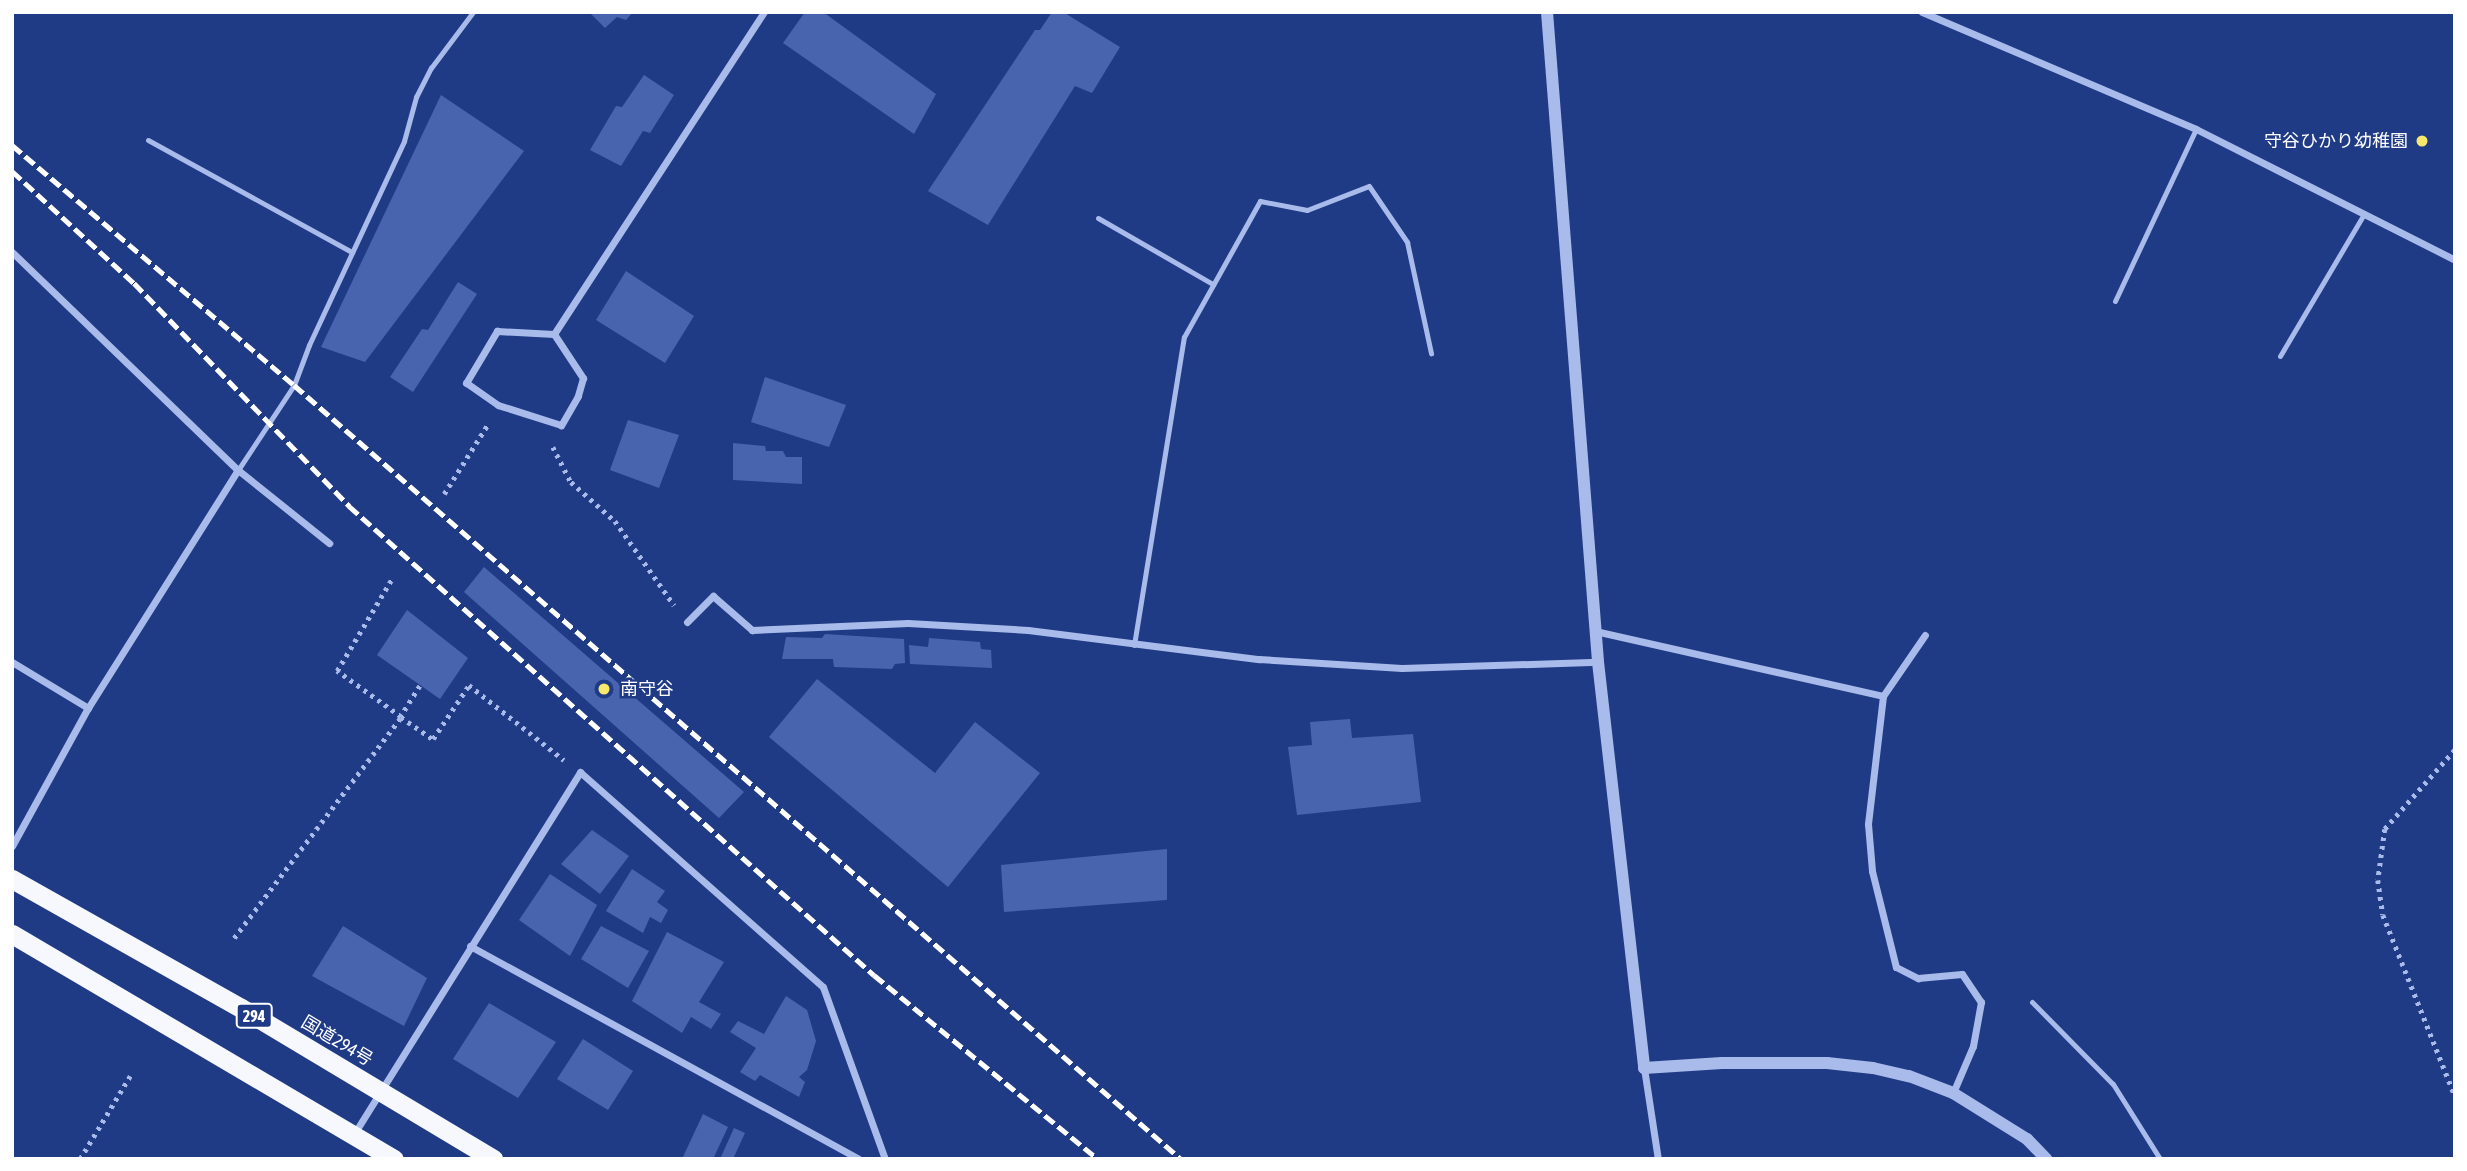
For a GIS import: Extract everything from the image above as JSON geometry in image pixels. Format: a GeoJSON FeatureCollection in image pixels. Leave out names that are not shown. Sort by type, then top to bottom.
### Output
{"type":"FeatureCollection","features":[{"type":"Feature","properties":{"kind":"highway","name":"国道294号"},"geometry":{"type":"LineString","coordinates":[[12,879],[381,1091],[493,1159]]}},
{"type":"Feature","properties":{"kind":"highway"},"geometry":{"type":"LineString","coordinates":[[12,934],[394,1159]]}},
{"type":"Feature","properties":{"kind":"street"},"geometry":{"type":"LineString","coordinates":[[554,334],[764,12]]}},
{"type":"Feature","properties":{"kind":"street"},"geometry":{"type":"LineString","coordinates":[[1547,12],[1595,631],[1644,1068],[1658,1159]]}},
{"type":"Feature","properties":{"kind":"street"},"geometry":{"type":"LineString","coordinates":[[1922,12],[2196,129],[2455,260]]}},
{"type":"Feature","properties":{"kind":"street"},"geometry":{"type":"LineString","coordinates":[[12,252],[238,470],[329,543]]}},
{"type":"Feature","properties":{"kind":"street"},"geometry":{"type":"LineString","coordinates":[[497,331],[554,334],[583,378],[578,396],[561,425],[498,404],[466,383],[497,331]]}},
{"type":"Feature","properties":{"kind":"street"},"geometry":{"type":"LineString","coordinates":[[12,846],[88,708],[238,470]]}},
{"type":"Feature","properties":{"kind":"street"},"geometry":{"type":"LineString","coordinates":[[687,622],[713,596],[752,630],[908,624],[1028,630],[1259,659],[1402,668],[1598,662]]}},
{"type":"Feature","properties":{"kind":"street"},"geometry":{"type":"LineString","coordinates":[[1595,631],[1883,696]]}},
{"type":"Feature","properties":{"kind":"street"},"geometry":{"type":"LineString","coordinates":[[1925,635],[1883,696],[1868,824],[1872,871],[1896,967],[1918,978],[1962,974],[1981,1002],[1973,1046],[1953,1093]]}},
{"type":"Feature","properties":{"kind":"street"},"geometry":{"type":"LineString","coordinates":[[12,662],[88,708]]}},
{"type":"Feature","properties":{"kind":"street"},"geometry":{"type":"LineString","coordinates":[[354,1135],[580,772],[823,987],[885,1159]]}},
{"type":"Feature","properties":{"kind":"street"},"geometry":{"type":"LineString","coordinates":[[470,946],[859,1159]]}},
{"type":"Feature","properties":{"kind":"street"},"geometry":{"type":"LineString","coordinates":[[1644,1068],[1722,1063],[1827,1063],[1873,1068],[1909,1076],[1953,1093],[2027,1139],[2046,1159]]}},
{"type":"Feature","properties":{"kind":"lane"},"geometry":{"type":"LineString","coordinates":[[238,470],[294,385],[404,141],[416,97],[431,68],[473,12]]}},
{"type":"Feature","properties":{"kind":"lane"},"geometry":{"type":"LineString","coordinates":[[2115,301],[2196,129]]}},
{"type":"Feature","properties":{"kind":"lane"},"geometry":{"type":"LineString","coordinates":[[148,139],[352,252]]}},
{"type":"Feature","properties":{"kind":"lane"},"geometry":{"type":"LineString","coordinates":[[1134,645],[1184,337],[1260,201],[1307,210],[1369,186],[1406,242],[1431,354]]}},
{"type":"Feature","properties":{"kind":"lane"},"geometry":{"type":"LineString","coordinates":[[2280,356],[2364,214]]}},
{"type":"Feature","properties":{"kind":"lane"},"geometry":{"type":"LineString","coordinates":[[1098,218],[1213,284]]}},
{"type":"Feature","properties":{"kind":"lane"},"geometry":{"type":"LineString","coordinates":[[2032,1002],[2113,1084],[2160,1159]]}},
{"type":"Feature","properties":{"kind":"path"},"geometry":{"type":"LineString","coordinates":[[444,494],[498,404]]}},
{"type":"Feature","properties":{"kind":"path"},"geometry":{"type":"LineString","coordinates":[[546,444],[557,449],[571,482],[615,521],[687,622]]}},
{"type":"Feature","properties":{"kind":"path"},"geometry":{"type":"LineString","coordinates":[[393,576],[337,671],[433,740],[469,685],[580,772]]}},
{"type":"Feature","properties":{"kind":"path"},"geometry":{"type":"LineString","coordinates":[[234,939],[401,717],[420,686]]}},
{"type":"Feature","properties":{"kind":"path"},"geometry":{"type":"LineString","coordinates":[[2455,750],[2385,828],[2378,880],[2383,915],[2455,1096]]}},
{"type":"Feature","properties":{"kind":"path"},"geometry":{"type":"LineString","coordinates":[[80,1159],[130,1076]]}},
{"type":"Feature","properties":{"kind":"building"},"geometry":{"type":"Polygon","coordinates":[[[589,12],[633,12],[626,20],[617,17],[605,28],[589,12]]]}},
{"type":"Feature","properties":{"kind":"building"},"geometry":{"type":"Polygon","coordinates":[[[805,12],[823,12],[936,94],[914,134],[783,43],[805,12]]]}},
{"type":"Feature","properties":{"kind":"building"},"geometry":{"type":"Polygon","coordinates":[[[1052,12],[1063,12],[1120,47],[1092,93],[1075,86],[988,225],[928,191],[1035,30],[1040,30],[1052,12]]]}},
{"type":"Feature","properties":{"kind":"building"},"geometry":{"type":"Polygon","coordinates":[[[644,75],[674,95],[650,133],[643,131],[621,166],[590,150],[616,106],[622,107],[644,75]]]}},
{"type":"Feature","properties":{"kind":"building"},"geometry":{"type":"Polygon","coordinates":[[[441,95],[524,151],[365,362],[321,347],[441,95]]]}},
{"type":"Feature","properties":{"kind":"building"},"geometry":{"type":"Polygon","coordinates":[[[626,271],[694,316],[665,363],[596,320],[626,271]]]}},
{"type":"Feature","properties":{"kind":"building"},"geometry":{"type":"Polygon","coordinates":[[[458,282],[477,294],[413,392],[390,377],[422,329],[428,330],[458,282]]]}},
{"type":"Feature","properties":{"kind":"building"},"geometry":{"type":"Polygon","coordinates":[[[765,377],[846,405],[829,447],[751,422],[765,377]]]}},
{"type":"Feature","properties":{"kind":"building"},"geometry":{"type":"Polygon","coordinates":[[[628,420],[679,435],[659,488],[610,470],[628,420]]]}},
{"type":"Feature","properties":{"kind":"building"},"geometry":{"type":"Polygon","coordinates":[[[733,443],[765,446],[766,451],[783,451],[786,457],[802,457],[802,484],[733,480],[733,443]]]}},
{"type":"Feature","properties":{"kind":"building"},"geometry":{"type":"Polygon","coordinates":[[[484,567],[744,792],[719,818],[464,592],[484,567]]]}},
{"type":"Feature","properties":{"kind":"building"},"geometry":{"type":"Polygon","coordinates":[[[407,610],[468,658],[440,699],[377,655],[407,610]]]}},
{"type":"Feature","properties":{"kind":"building"},"geometry":{"type":"Polygon","coordinates":[[[825,634],[904,639],[905,663],[895,664],[892,669],[834,667],[833,659],[782,659],[786,637],[822,638],[825,634]]]}},
{"type":"Feature","properties":{"kind":"building"},"geometry":{"type":"Polygon","coordinates":[[[929,638],[980,642],[981,649],[991,650],[992,668],[910,664],[909,645],[928,647],[929,638]]]}},
{"type":"Feature","properties":{"kind":"building"},"geometry":{"type":"Polygon","coordinates":[[[817,679],[935,773],[975,722],[1040,773],[948,887],[769,737],[817,679]]]}},
{"type":"Feature","properties":{"kind":"building"},"geometry":{"type":"Polygon","coordinates":[[[1350,719],[1352,738],[1413,734],[1421,802],[1297,815],[1288,747],[1312,745],[1310,722],[1350,719]]]}},
{"type":"Feature","properties":{"kind":"building"},"geometry":{"type":"Polygon","coordinates":[[[592,830],[629,856],[600,894],[561,864],[592,830]]]}},
{"type":"Feature","properties":{"kind":"building"},"geometry":{"type":"Polygon","coordinates":[[[1167,849],[1167,900],[1004,912],[1001,865],[1167,849]]]}},
{"type":"Feature","properties":{"kind":"building"},"geometry":{"type":"Polygon","coordinates":[[[632,869],[665,891],[657,902],[668,910],[661,923],[650,917],[643,933],[606,911],[632,869]]]}},
{"type":"Feature","properties":{"kind":"building"},"geometry":{"type":"Polygon","coordinates":[[[550,874],[597,905],[570,956],[519,920],[550,874]]]}},
{"type":"Feature","properties":{"kind":"building"},"geometry":{"type":"Polygon","coordinates":[[[343,926],[427,978],[404,1026],[312,976],[343,926]]]}},
{"type":"Feature","properties":{"kind":"building"},"geometry":{"type":"Polygon","coordinates":[[[601,926],[649,951],[628,988],[581,959],[601,926]]]}},
{"type":"Feature","properties":{"kind":"building"},"geometry":{"type":"Polygon","coordinates":[[[667,932],[724,962],[699,1002],[721,1014],[711,1029],[691,1017],[682,1033],[632,1001],[667,932]]]}},
{"type":"Feature","properties":{"kind":"building"},"geometry":{"type":"Polygon","coordinates":[[[786,996],[807,1010],[816,1041],[807,1070],[799,1077],[805,1082],[799,1097],[760,1075],[755,1081],[740,1072],[756,1048],[730,1032],[738,1021],[764,1034],[786,996]]]}},
{"type":"Feature","properties":{"kind":"building"},"geometry":{"type":"Polygon","coordinates":[[[489,1003],[556,1042],[518,1098],[453,1059],[489,1003]]]}},
{"type":"Feature","properties":{"kind":"building"},"geometry":{"type":"Polygon","coordinates":[[[583,1039],[633,1071],[608,1110],[557,1079],[583,1039]]]}},
{"type":"Feature","properties":{"kind":"building"},"geometry":{"type":"Polygon","coordinates":[[[703,1114],[728,1127],[713,1159],[682,1159],[703,1114]]]}},
{"type":"Feature","properties":{"kind":"building"},"geometry":{"type":"Polygon","coordinates":[[[734,1128],[745,1133],[733,1159],[720,1159],[734,1128]]]}},
{"type":"Feature","properties":{"kind":"railway"},"geometry":{"type":"LineString","coordinates":[[12,145],[294,385],[1181,1159]]}},
{"type":"Feature","properties":{"kind":"railway"},"geometry":{"type":"LineString","coordinates":[[12,171],[134,283],[349,506],[874,975],[1098,1159]]}},
{"type":"Feature","properties":{"kind":"place","name":"守谷ひかり幼稚園"},"geometry":{"type":"Point","coordinates":[2422,141]}},
{"type":"Feature","properties":{"kind":"place","name":"南守谷"},"geometry":{"type":"Point","coordinates":[604,689]}}]}
